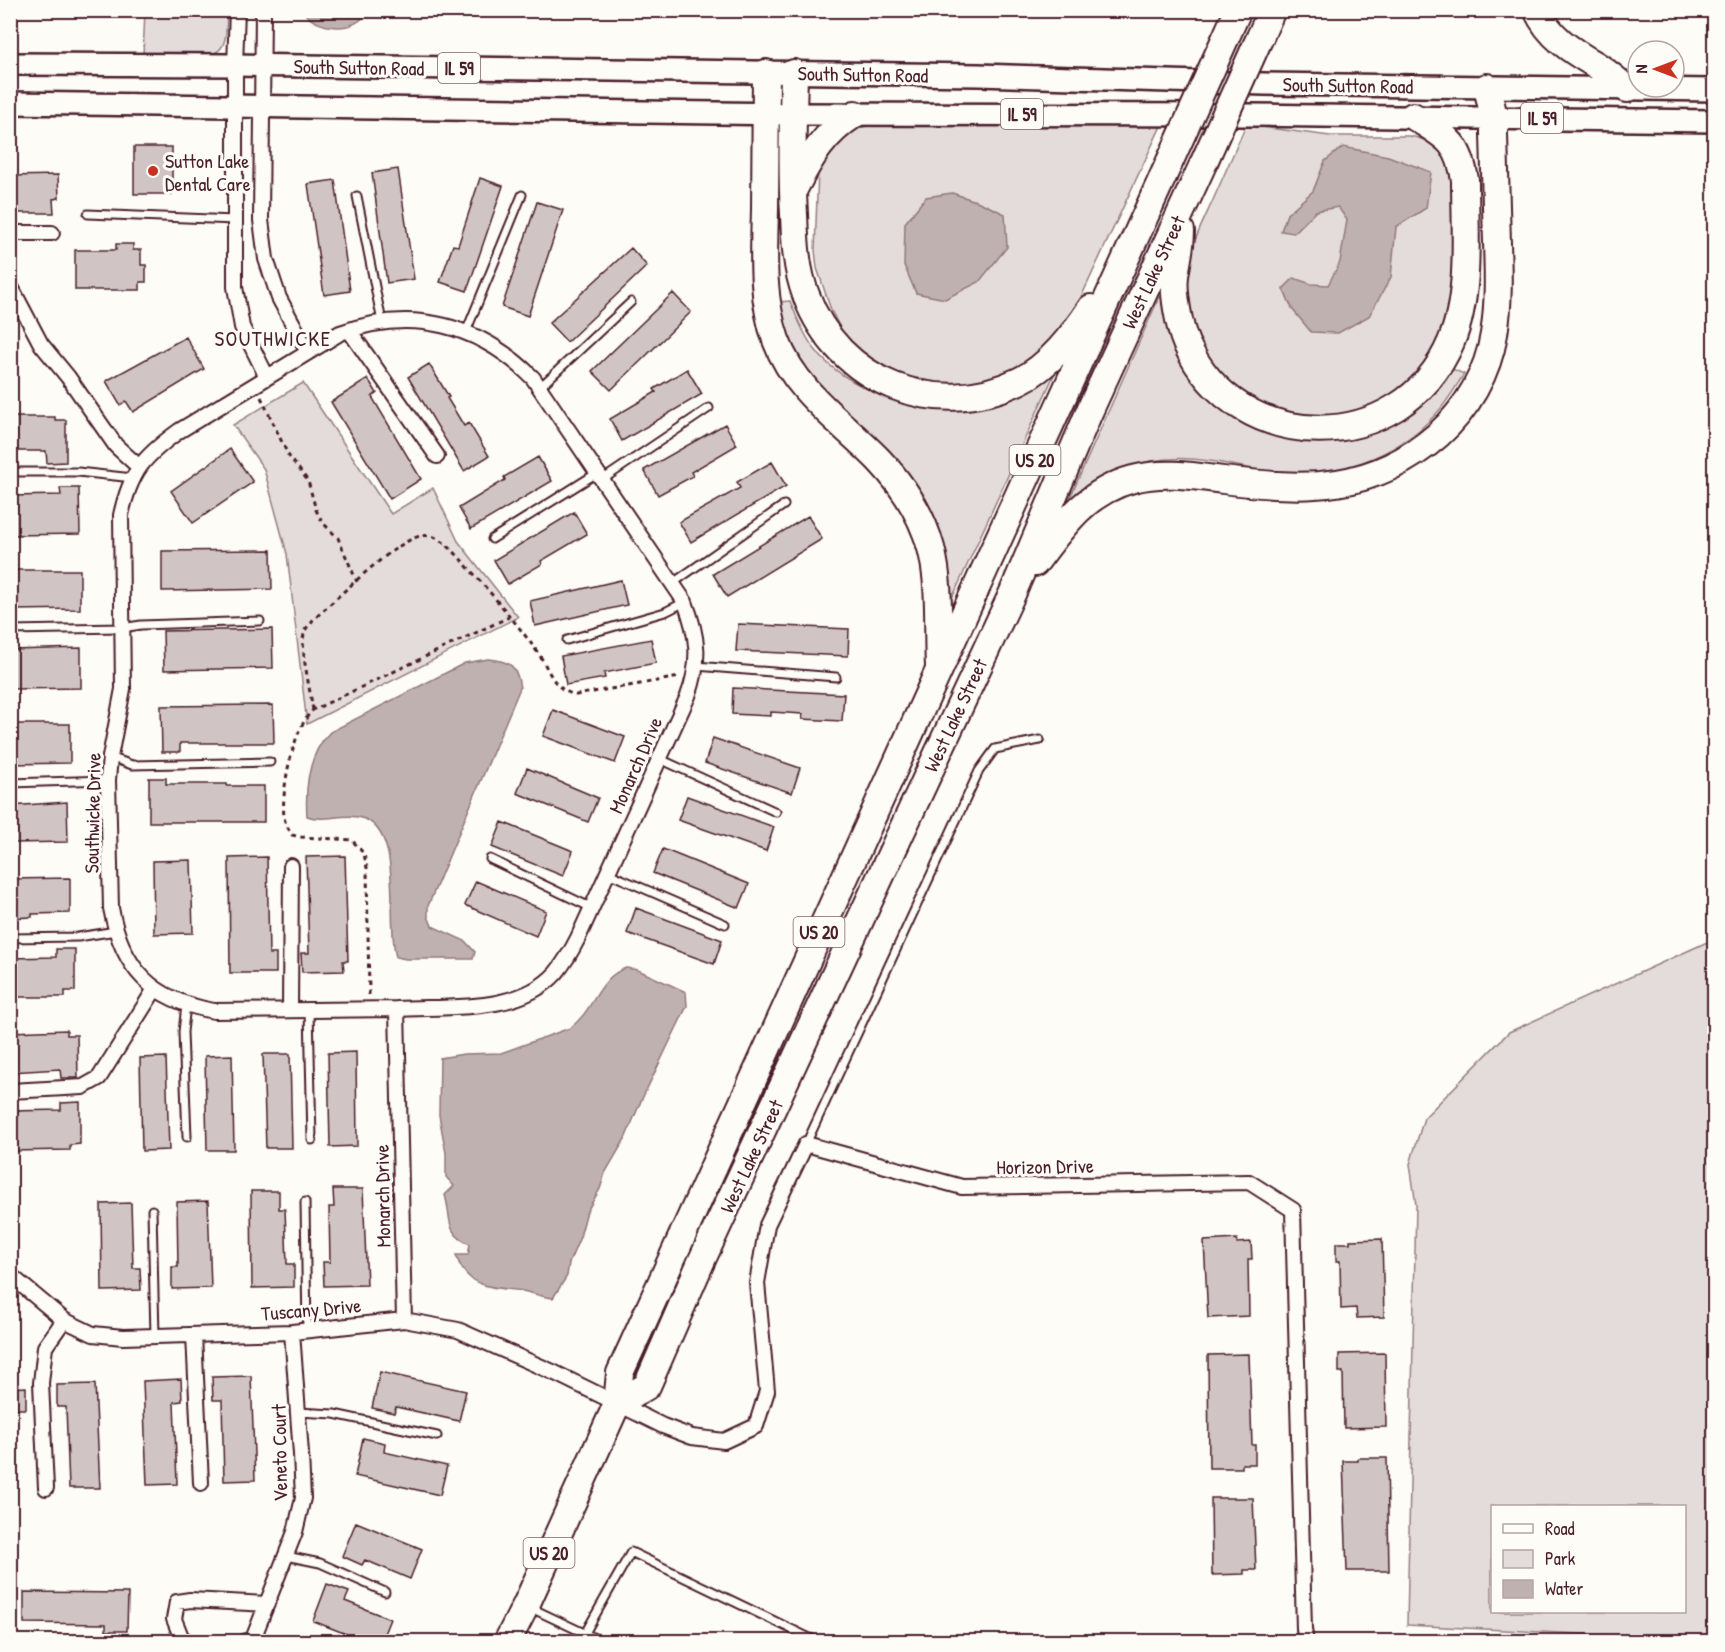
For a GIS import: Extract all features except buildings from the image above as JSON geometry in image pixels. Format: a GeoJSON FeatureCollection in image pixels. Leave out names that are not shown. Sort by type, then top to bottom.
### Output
{"type":"FeatureCollection","features":[{"type":"Feature","properties":{"kind":"highway","name":"West Lake Street"},"geometry":{"type":"LineString","coordinates":[[507,1641],[526,1605],[617,1404],[620,1373],[1238,10]]}},
{"type":"Feature","properties":{"kind":"highway","name":"West Lake Street"},"geometry":{"type":"LineString","coordinates":[[617,1404],[647,1386],[706,1252],[1013,592],[1090,410],[1272,10]]}},
{"type":"Feature","properties":{"kind":"highway"},"geometry":{"type":"LineString","coordinates":[[1537,10],[1540,18],[1559,42],[1577,56],[1597,66],[1626,88]]}},
{"type":"Feature","properties":{"kind":"highway"},"geometry":{"type":"LineString","coordinates":[[766,73],[764,270],[766,308],[777,342],[801,386],[878,459],[903,489],[920,520],[931,548],[937,586],[939,669]]}},
{"type":"Feature","properties":{"kind":"highway"},"geometry":{"type":"LineString","coordinates":[[794,73],[793,192],[795,252],[800,278],[816,316],[829,336],[851,362],[878,380],[913,393],[958,398],[995,390],[1020,381],[1044,364],[1078,328],[1130,250]]}},
{"type":"Feature","properties":{"kind":"highway"},"geometry":{"type":"LineString","coordinates":[[1013,592],[1074,512],[1093,498],[1133,479],[1173,474],[1292,485],[1319,486],[1351,481],[1378,473],[1404,461],[1447,427],[1469,398],[1485,369],[1494,334],[1498,291],[1494,117],[1487,87]]}},
{"type":"Feature","properties":{"kind":"highway"},"geometry":{"type":"LineString","coordinates":[[793,192],[815,151],[827,135],[855,114]]}},
{"type":"Feature","properties":{"kind":"highway"},"geometry":{"type":"LineString","coordinates":[[1180,213],[1181,240],[1175,279],[1178,310],[1186,342],[1215,386],[1248,411],[1272,422],[1300,429],[1333,430],[1360,425],[1404,404],[1426,384],[1442,362],[1452,340],[1461,308],[1464,284],[1465,180],[1463,166],[1451,141],[1413,116]]}},
{"type":"Feature","properties":{"kind":"main road","name":"South Sutton Road"},"geometry":{"type":"LineString","coordinates":[[10,64],[979,75],[1242,84],[1626,89]]}},
{"type":"Feature","properties":{"kind":"main road","name":"South Sutton Road"},"geometry":{"type":"LineString","coordinates":[[1686,90],[1714,90]]}},
{"type":"Feature","properties":{"kind":"main road","name":"South Sutton Road"},"geometry":{"type":"LineString","coordinates":[[10,103],[766,114],[1413,116],[1714,121]]}},
{"type":"Feature","properties":{"kind":"street"},"geometry":{"type":"LineString","coordinates":[[237,10],[235,287],[242,327],[267,377]]}},
{"type":"Feature","properties":{"kind":"street"},"geometry":{"type":"LineString","coordinates":[[263,10],[261,220],[266,259],[279,298],[308,352]]}},
{"type":"Feature","properties":{"kind":"street"},"geometry":{"type":"LineString","coordinates":[[235,220],[261,220]]}},
{"type":"Feature","properties":{"kind":"street"},"geometry":{"type":"LineString","coordinates":[[10,233],[52,233]]}},
{"type":"Feature","properties":{"kind":"street"},"geometry":{"type":"LineString","coordinates":[[10,285],[41,344],[68,377],[136,472]]}},
{"type":"Feature","properties":{"kind":"street","name":"Monarch Drive"},"geometry":{"type":"LineString","coordinates":[[308,352],[340,333],[382,322],[418,321],[445,326],[466,332],[496,346],[533,378],[685,602],[695,636],[696,671],[660,759],[592,908],[568,956],[554,974],[539,987],[522,996],[492,1004],[398,1009],[404,1320]]}},
{"type":"Feature","properties":{"kind":"street"},"geometry":{"type":"LineString","coordinates":[[349,330],[437,456]]}},
{"type":"Feature","properties":{"kind":"street","name":"Southwicke Drive"},"geometry":{"type":"LineString","coordinates":[[308,352],[178,431],[155,448],[136,472],[127,491],[122,515],[123,689],[108,780],[111,908],[116,931],[135,970],[155,989],[186,1005],[214,1011],[398,1009]]}},
{"type":"Feature","properties":{"kind":"street"},"geometry":{"type":"LineString","coordinates":[[290,1010],[291,866]]}},
{"type":"Feature","properties":{"kind":"street"},"geometry":{"type":"LineString","coordinates":[[10,1091],[82,1087],[99,1078],[155,989]]}},
{"type":"Feature","properties":{"kind":"street"},"geometry":{"type":"LineString","coordinates":[[617,1404],[692,1437],[724,1441],[756,1426],[767,1391],[757,1283],[765,1235],[767,1225],[806,1144]]}},
{"type":"Feature","properties":{"kind":"street","name":"Horizon Drive"},"geometry":{"type":"LineString","coordinates":[[806,1144],[962,1187],[1249,1182],[1293,1209],[1306,1641]]}},
{"type":"Feature","properties":{"kind":"street","name":"Tuscany Drive"},"geometry":{"type":"LineString","coordinates":[[10,1275],[64,1320],[93,1334],[123,1337],[292,1332],[404,1320],[458,1330],[555,1373],[617,1404]]}},
{"type":"Feature","properties":{"kind":"street"},"geometry":{"type":"LineString","coordinates":[[46,1488],[41,1383],[45,1347],[64,1320]]}},
{"type":"Feature","properties":{"kind":"street","name":"Veneto Court"},"geometry":{"type":"LineString","coordinates":[[243,1641],[252,1639],[267,1604],[295,1532],[303,1498],[292,1332]]}},
{"type":"Feature","properties":{"kind":"street"},"geometry":{"type":"LineString","coordinates":[[194,1335],[201,1483]]}},
{"type":"Feature","properties":{"kind":"street"},"geometry":{"type":"LineString","coordinates":[[186,1640],[174,1619],[177,1602],[190,1600],[267,1604]]}},
{"type":"Feature","properties":{"kind":"lane"},"geometry":{"type":"LineString","coordinates":[[466,332],[522,195]]}},
{"type":"Feature","properties":{"kind":"lane"},"geometry":{"type":"LineString","coordinates":[[357,196],[382,322]]}},
{"type":"Feature","properties":{"kind":"lane"},"geometry":{"type":"LineString","coordinates":[[88,214],[235,220]]}},
{"type":"Feature","properties":{"kind":"lane"},"geometry":{"type":"LineString","coordinates":[[539,387],[631,302]]}},
{"type":"Feature","properties":{"kind":"lane"},"geometry":{"type":"LineString","coordinates":[[492,539],[600,477],[709,408]]}},
{"type":"Feature","properties":{"kind":"lane"},"geometry":{"type":"LineString","coordinates":[[19,472],[136,472]]}},
{"type":"Feature","properties":{"kind":"lane"},"geometry":{"type":"LineString","coordinates":[[673,583],[784,505]]}},
{"type":"Feature","properties":{"kind":"lane"},"geometry":{"type":"LineString","coordinates":[[567,640],[665,612],[685,602]]}},
{"type":"Feature","properties":{"kind":"lane"},"geometry":{"type":"LineString","coordinates":[[10,630],[122,628],[141,625],[260,621]]}},
{"type":"Feature","properties":{"kind":"lane"},"geometry":{"type":"LineString","coordinates":[[696,671],[836,677]]}},
{"type":"Feature","properties":{"kind":"lane"},"geometry":{"type":"LineString","coordinates":[[806,1144],[979,771],[995,749],[1040,740]]}},
{"type":"Feature","properties":{"kind":"lane"},"geometry":{"type":"LineString","coordinates":[[110,757],[132,765],[270,762]]}},
{"type":"Feature","properties":{"kind":"lane"},"geometry":{"type":"LineString","coordinates":[[660,759],[776,812]]}},
{"type":"Feature","properties":{"kind":"lane"},"geometry":{"type":"LineString","coordinates":[[10,783],[108,780]]}},
{"type":"Feature","properties":{"kind":"lane"},"geometry":{"type":"LineString","coordinates":[[490,859],[592,908]]}},
{"type":"Feature","properties":{"kind":"lane"},"geometry":{"type":"LineString","coordinates":[[608,873],[725,924]]}},
{"type":"Feature","properties":{"kind":"lane"},"geometry":{"type":"LineString","coordinates":[[10,938],[78,937],[116,931]]}},
{"type":"Feature","properties":{"kind":"lane"},"geometry":{"type":"LineString","coordinates":[[186,1005],[183,1032],[187,1137]]}},
{"type":"Feature","properties":{"kind":"lane"},"geometry":{"type":"LineString","coordinates":[[309,1010],[312,1140]]}},
{"type":"Feature","properties":{"kind":"lane"},"geometry":{"type":"LineString","coordinates":[[305,1202],[307,1330]]}},
{"type":"Feature","properties":{"kind":"lane"},"geometry":{"type":"LineString","coordinates":[[152,1210],[155,1336]]}},
{"type":"Feature","properties":{"kind":"lane"},"geometry":{"type":"LineString","coordinates":[[298,1412],[334,1414],[437,1436]]}},
{"type":"Feature","properties":{"kind":"lane"},"geometry":{"type":"LineString","coordinates":[[580,1641],[631,1552],[818,1641]]}},
{"type":"Feature","properties":{"kind":"lane"},"geometry":{"type":"LineString","coordinates":[[286,1556],[320,1563],[385,1592]]}},
{"type":"Feature","properties":{"kind":"lane"},"geometry":{"type":"LineString","coordinates":[[526,1605],[603,1641]]}},
{"type":"Feature","properties":{"kind":"lane"},"geometry":{"type":"LineString","coordinates":[[164,1641],[186,1640]]}},
{"type":"Feature","properties":{"kind":"path"},"geometry":{"type":"LineString","coordinates":[[253,385],[266,404],[288,455],[308,481],[316,510],[323,523],[338,538],[357,582]]}},
{"type":"Feature","properties":{"kind":"path"},"geometry":{"type":"LineString","coordinates":[[313,710],[304,658],[305,630],[313,620],[399,545],[411,538],[430,536],[448,546],[510,617],[539,654],[553,680],[564,692],[576,695],[696,671]]}},
{"type":"Feature","properties":{"kind":"path"},"geometry":{"type":"LineString","coordinates":[[369,1009],[367,868],[364,854],[352,840],[292,835],[285,820],[286,773],[306,717],[313,710],[510,617]]}},
{"type":"Feature","properties":{"kind":"green space"},"geometry":{"type":"Polygon","coordinates":[[[145,11],[227,11],[226,35],[223,44],[215,52],[196,57],[143,56],[145,11]]]}},
{"type":"Feature","properties":{"kind":"green space"},"geometry":{"type":"Polygon","coordinates":[[[1246,125],[1330,136],[1409,136],[1432,144],[1445,159],[1451,179],[1453,254],[1446,324],[1440,339],[1412,378],[1377,404],[1336,415],[1294,414],[1255,400],[1221,374],[1197,337],[1187,290],[1188,266],[1198,233],[1246,125]]]}},
{"type":"Feature","properties":{"kind":"green space"},"geometry":{"type":"Polygon","coordinates":[[[868,126],[1161,126],[1076,308],[1043,352],[1017,369],[990,381],[948,386],[907,379],[878,366],[852,346],[831,310],[817,268],[815,250],[818,171],[821,161],[853,129],[868,126]]]}},
{"type":"Feature","properties":{"kind":"green space"},"geometry":{"type":"Polygon","coordinates":[[[1165,284],[1179,346],[1302,439],[1450,368],[1464,374],[1443,406],[1419,430],[1401,443],[1361,463],[1339,469],[1295,473],[1265,471],[1190,459],[1152,461],[1117,471],[1085,488],[1069,500],[1165,284]]]}},
{"type":"Feature","properties":{"kind":"green space"},"geometry":{"type":"Polygon","coordinates":[[[790,301],[809,342],[835,369],[861,386],[890,398],[920,406],[1058,366],[949,605],[944,557],[799,359],[788,336],[778,302],[790,301]]]}},
{"type":"Feature","properties":{"kind":"green space"},"geometry":{"type":"Polygon","coordinates":[[[303,383],[391,514],[433,488],[458,541],[518,617],[307,724],[287,554],[264,469],[233,425],[303,383]]]}},
{"type":"Feature","properties":{"kind":"green space"},"geometry":{"type":"Polygon","coordinates":[[[1714,939],[1714,1641],[1407,1625],[1416,1205],[1410,1164],[1424,1118],[1509,1032],[1714,939]]]}},
{"type":"Feature","properties":{"kind":"water"},"geometry":{"type":"Polygon","coordinates":[[[368,10],[363,18],[355,23],[337,27],[317,23],[303,11],[368,10]]]}},
{"type":"Feature","properties":{"kind":"water"},"geometry":{"type":"Polygon","coordinates":[[[1343,147],[1388,156],[1431,172],[1426,208],[1396,227],[1391,277],[1369,316],[1338,333],[1311,332],[1293,310],[1283,289],[1294,278],[1311,284],[1328,285],[1340,262],[1347,220],[1338,207],[1316,211],[1294,233],[1281,231],[1287,214],[1313,191],[1325,161],[1343,147]]]}},
{"type":"Feature","properties":{"kind":"water"},"geometry":{"type":"Polygon","coordinates":[[[952,193],[1005,214],[1007,247],[979,282],[945,299],[916,293],[904,265],[905,223],[926,197],[952,193]]]}},
{"type":"Feature","properties":{"kind":"water"},"geometry":{"type":"Polygon","coordinates":[[[488,659],[502,661],[511,666],[517,674],[520,688],[428,906],[428,916],[432,926],[465,941],[475,952],[473,959],[396,957],[393,942],[391,881],[385,843],[377,828],[365,819],[350,816],[314,818],[307,816],[308,782],[313,760],[330,732],[465,663],[488,659]]]}},
{"type":"Feature","properties":{"kind":"water"},"geometry":{"type":"Polygon","coordinates":[[[626,968],[638,970],[686,992],[687,1006],[625,1139],[605,1173],[600,1189],[587,1211],[580,1237],[569,1263],[567,1276],[553,1298],[479,1283],[466,1274],[460,1266],[456,1255],[468,1255],[470,1244],[456,1235],[450,1224],[445,1195],[454,1186],[446,1177],[446,1153],[439,1115],[440,1058],[464,1054],[501,1053],[570,1028],[585,1013],[602,986],[617,972],[626,968]]]}},
{"type":"Feature","properties":{"kind":"place","name":"Sutton Lake Dental Care"},"geometry":{"type":"Point","coordinates":[153,171]}},
{"type":"Feature","properties":{"kind":"district","name":"SOUTHWICKE"},"geometry":{"type":"Point","coordinates":[273,338]}}]}
